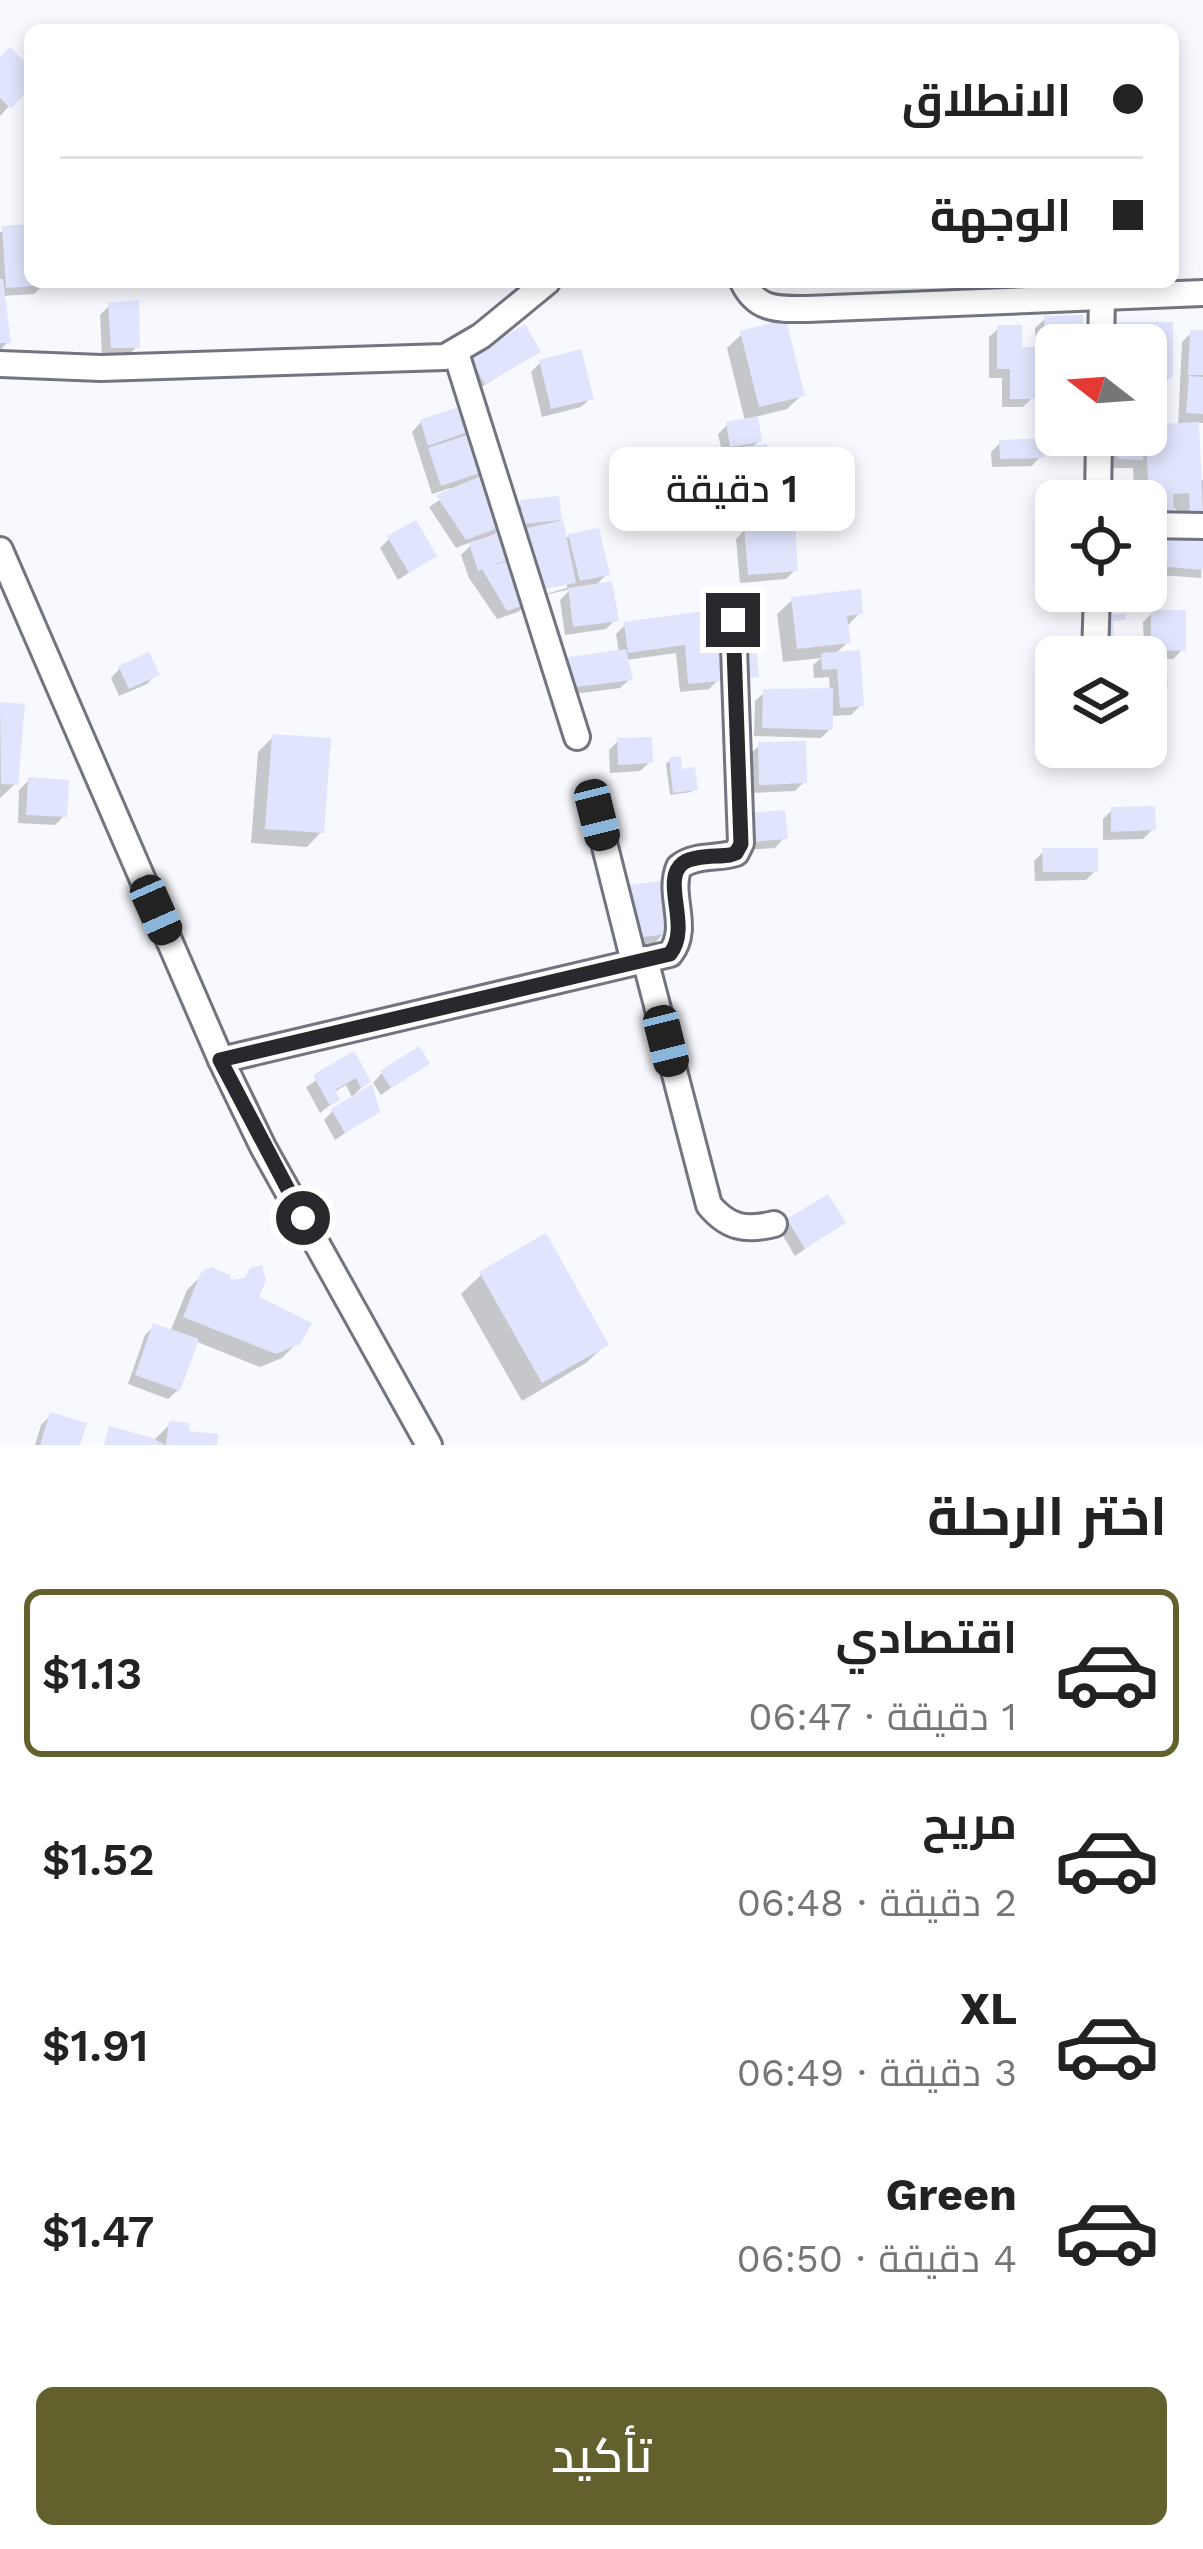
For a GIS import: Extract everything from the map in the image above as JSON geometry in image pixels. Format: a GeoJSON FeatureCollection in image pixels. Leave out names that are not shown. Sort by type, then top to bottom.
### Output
{"type":"FeatureCollection","features":[{"type":"Feature","properties":{"kind":"street"},"geometry":{"type":"LineString","coordinates":[[0,364],[100,368],[423,360],[456,353],[539,288]]}},
{"type":"Feature","properties":{"kind":"street"},"geometry":{"type":"LineString","coordinates":[[746,288],[769,308],[1203,293]]}},
{"type":"Feature","properties":{"kind":"street"},"geometry":{"type":"LineString","coordinates":[[1101,324],[1102,298]]}},
{"type":"Feature","properties":{"kind":"street"},"geometry":{"type":"LineString","coordinates":[[456,353],[578,736]]}},
{"type":"Feature","properties":{"kind":"street"},"geometry":{"type":"LineString","coordinates":[[1167,525],[1203,526]]}},
{"type":"Feature","properties":{"kind":"street"},"geometry":{"type":"LineString","coordinates":[[0,550],[220,1060],[263,1148],[429,1445]]}},
{"type":"Feature","properties":{"kind":"street"},"geometry":{"type":"LineString","coordinates":[[220,1060],[670,954],[679,938],[674,880],[679,866],[740,849],[733,620]]}},
{"type":"Feature","properties":{"kind":"street"},"geometry":{"type":"LineString","coordinates":[[597,815],[709,1204],[724,1220],[748,1230],[774,1224]]}},
{"type":"Feature","properties":{"kind":"building"},"geometry":{"type":"Polygon","coordinates":[[[10,47],[24,61],[24,95],[11,109],[0,98],[0,57],[10,47]]]}},
{"type":"Feature","properties":{"kind":"building"},"geometry":{"type":"Polygon","coordinates":[[[24,224],[24,287],[6,288],[2,226],[24,224]]]}},
{"type":"Feature","properties":{"kind":"building"},"geometry":{"type":"Polygon","coordinates":[[[3,279],[11,343],[0,343],[3,279]]]}},
{"type":"Feature","properties":{"kind":"building"},"geometry":{"type":"Polygon","coordinates":[[[139,300],[140,348],[111,348],[108,303],[139,300]]]}},
{"type":"Feature","properties":{"kind":"building"},"geometry":{"type":"Polygon","coordinates":[[[1083,315],[1083,324],[1044,324],[1044,316],[1083,315]]]}},
{"type":"Feature","properties":{"kind":"building"},"geometry":{"type":"Polygon","coordinates":[[[786,319],[805,396],[759,407],[740,331],[786,319]]]}},
{"type":"Feature","properties":{"kind":"building"},"geometry":{"type":"Polygon","coordinates":[[[1173,322],[1173,378],[1167,378],[1167,324],[1113,324],[1173,322]]]}},
{"type":"Feature","properties":{"kind":"building"},"geometry":{"type":"Polygon","coordinates":[[[525,324],[541,352],[485,384],[469,357],[525,324]]]}},
{"type":"Feature","properties":{"kind":"building"},"geometry":{"type":"Polygon","coordinates":[[[997,325],[1022,325],[1022,347],[1035,347],[1035,399],[1010,399],[1010,369],[997,369],[997,325]]]}},
{"type":"Feature","properties":{"kind":"building"},"geometry":{"type":"Polygon","coordinates":[[[1190,330],[1203,330],[1203,375],[1188,375],[1190,330]]]}},
{"type":"Feature","properties":{"kind":"building"},"geometry":{"type":"Polygon","coordinates":[[[581,349],[594,399],[551,409],[539,360],[581,349]]]}},
{"type":"Feature","properties":{"kind":"building"},"geometry":{"type":"Polygon","coordinates":[[[1189,376],[1203,377],[1203,414],[1186,413],[1189,376]]]}},
{"type":"Feature","properties":{"kind":"building"},"geometry":{"type":"Polygon","coordinates":[[[467,404],[476,429],[428,446],[420,420],[467,404]]]}},
{"type":"Feature","properties":{"kind":"building"},"geometry":{"type":"Polygon","coordinates":[[[758,416],[762,442],[730,447],[726,422],[758,416]]]}},
{"type":"Feature","properties":{"kind":"building"},"geometry":{"type":"Polygon","coordinates":[[[1199,422],[1203,515],[1190,515],[1189,493],[1173,494],[1174,514],[1167,514],[1167,480],[1148,480],[1147,456],[1167,456],[1167,424],[1199,422]]]}},
{"type":"Feature","properties":{"kind":"building"},"geometry":{"type":"Polygon","coordinates":[[[476,432],[489,470],[441,486],[428,448],[476,432]]]}},
{"type":"Feature","properties":{"kind":"building"},"geometry":{"type":"Polygon","coordinates":[[[1035,438],[1035,456],[1044,458],[1000,459],[999,440],[1035,438]]]}},
{"type":"Feature","properties":{"kind":"building"},"geometry":{"type":"Polygon","coordinates":[[[767,444],[772,474],[739,479],[734,448],[767,444]]]}},
{"type":"Feature","properties":{"kind":"building"},"geometry":{"type":"Polygon","coordinates":[[[1117,456],[1143,456],[1143,460],[1117,456]]]}},
{"type":"Feature","properties":{"kind":"building"},"geometry":{"type":"Polygon","coordinates":[[[803,469],[806,510],[778,512],[775,471],[803,469]]]}},
{"type":"Feature","properties":{"kind":"building"},"geometry":{"type":"Polygon","coordinates":[[[488,473],[508,524],[466,540],[436,495],[488,473]]]}},
{"type":"Feature","properties":{"kind":"building"},"geometry":{"type":"Polygon","coordinates":[[[838,485],[841,513],[824,515],[820,486],[838,485]]]}},
{"type":"Feature","properties":{"kind":"building"},"geometry":{"type":"Polygon","coordinates":[[[559,496],[562,520],[523,524],[520,500],[559,496]]]}},
{"type":"Feature","properties":{"kind":"building"},"geometry":{"type":"Polygon","coordinates":[[[416,520],[437,556],[409,573],[387,536],[416,520]]]}},
{"type":"Feature","properties":{"kind":"building"},"geometry":{"type":"Polygon","coordinates":[[[563,520],[576,583],[539,590],[527,528],[563,520]]]}},
{"type":"Feature","properties":{"kind":"building"},"geometry":{"type":"Polygon","coordinates":[[[795,523],[798,571],[748,575],[744,527],[795,523]]]}},
{"type":"Feature","properties":{"kind":"building"},"geometry":{"type":"Polygon","coordinates":[[[599,528],[610,575],[580,581],[568,534],[599,528]]]}},
{"type":"Feature","properties":{"kind":"building"},"geometry":{"type":"Polygon","coordinates":[[[507,530],[516,557],[490,566],[517,559],[531,603],[507,611],[482,569],[478,571],[469,543],[507,530]]]}},
{"type":"Feature","properties":{"kind":"building"},"geometry":{"type":"Polygon","coordinates":[[[1167,530],[1203,533],[1203,570],[1167,567],[1167,530]]]}},
{"type":"Feature","properties":{"kind":"building"},"geometry":{"type":"Polygon","coordinates":[[[612,581],[619,621],[573,627],[568,588],[612,581]]]}},
{"type":"Feature","properties":{"kind":"building"},"geometry":{"type":"Polygon","coordinates":[[[861,589],[863,614],[847,616],[851,643],[797,649],[791,597],[861,589]]]}},
{"type":"Feature","properties":{"kind":"building"},"geometry":{"type":"Polygon","coordinates":[[[717,609],[721,640],[699,643],[718,643],[721,681],[688,684],[685,645],[628,653],[624,622],[717,609]]]}},
{"type":"Feature","properties":{"kind":"building"},"geometry":{"type":"Polygon","coordinates":[[[1186,610],[1186,651],[1167,650],[1167,636],[1151,636],[1151,612],[1186,610]]]}},
{"type":"Feature","properties":{"kind":"building"},"geometry":{"type":"Polygon","coordinates":[[[1125,614],[1125,620],[1113,621],[1114,636],[1107,636],[1106,615],[1125,614]]]}},
{"type":"Feature","properties":{"kind":"building"},"geometry":{"type":"Polygon","coordinates":[[[756,644],[759,677],[740,679],[737,645],[756,644]]]}},
{"type":"Feature","properties":{"kind":"building"},"geometry":{"type":"Polygon","coordinates":[[[626,649],[633,680],[568,688],[562,658],[626,649]]]}},
{"type":"Feature","properties":{"kind":"building"},"geometry":{"type":"Polygon","coordinates":[[[860,650],[864,706],[840,708],[837,669],[822,670],[821,653],[860,650]]]}},
{"type":"Feature","properties":{"kind":"building"},"geometry":{"type":"Polygon","coordinates":[[[149,652],[160,675],[129,689],[118,666],[149,652]]]}},
{"type":"Feature","properties":{"kind":"building"},"geometry":{"type":"Polygon","coordinates":[[[833,688],[833,730],[762,728],[763,689],[833,688]]]}},
{"type":"Feature","properties":{"kind":"building"},"geometry":{"type":"Polygon","coordinates":[[[0,702],[25,704],[18,785],[1,784],[0,702]]]}},
{"type":"Feature","properties":{"kind":"building"},"geometry":{"type":"Polygon","coordinates":[[[272,734],[331,738],[324,833],[265,829],[272,734]]]}},
{"type":"Feature","properties":{"kind":"building"},"geometry":{"type":"Polygon","coordinates":[[[652,737],[653,763],[618,765],[617,738],[652,737]]]}},
{"type":"Feature","properties":{"kind":"building"},"geometry":{"type":"Polygon","coordinates":[[[806,741],[807,783],[759,785],[758,742],[806,741]]]}},
{"type":"Feature","properties":{"kind":"building"},"geometry":{"type":"Polygon","coordinates":[[[681,756],[682,769],[695,767],[698,790],[673,793],[669,758],[681,756]]]}},
{"type":"Feature","properties":{"kind":"building"},"geometry":{"type":"Polygon","coordinates":[[[28,777],[69,780],[67,817],[26,815],[28,777]]]}},
{"type":"Feature","properties":{"kind":"building"},"geometry":{"type":"Polygon","coordinates":[[[1155,806],[1156,830],[1111,832],[1111,807],[1155,806]]]}},
{"type":"Feature","properties":{"kind":"building"},"geometry":{"type":"Polygon","coordinates":[[[785,810],[788,839],[750,842],[748,813],[785,810]]]}},
{"type":"Feature","properties":{"kind":"building"},"geometry":{"type":"Polygon","coordinates":[[[1042,848],[1098,848],[1098,872],[1043,872],[1042,848]]]}},
{"type":"Feature","properties":{"kind":"building"},"geometry":{"type":"Polygon","coordinates":[[[661,881],[667,934],[636,938],[630,885],[661,881]]]}},
{"type":"Feature","properties":{"kind":"building"},"geometry":{"type":"Polygon","coordinates":[[[419,1046],[430,1064],[391,1088],[380,1071],[419,1046]]]}},
{"type":"Feature","properties":{"kind":"building"},"geometry":{"type":"Polygon","coordinates":[[[354,1051],[371,1082],[361,1088],[356,1078],[335,1090],[340,1100],[330,1106],[313,1075],[354,1051]]]}},
{"type":"Feature","properties":{"kind":"building"},"geometry":{"type":"Polygon","coordinates":[[[372,1084],[380,1112],[345,1133],[331,1109],[372,1084]]]}},
{"type":"Feature","properties":{"kind":"building"},"geometry":{"type":"Polygon","coordinates":[[[828,1194],[846,1223],[805,1249],[787,1219],[828,1194]]]}},
{"type":"Feature","properties":{"kind":"building"},"geometry":{"type":"Polygon","coordinates":[[[546,1233],[609,1345],[542,1383],[479,1272],[546,1233]]]}},
{"type":"Feature","properties":{"kind":"building"},"geometry":{"type":"Polygon","coordinates":[[[262,1265],[266,1280],[259,1297],[312,1323],[300,1344],[276,1354],[183,1317],[201,1272],[211,1267],[230,1275],[231,1280],[245,1278],[250,1268],[262,1265]]]}},
{"type":"Feature","properties":{"kind":"building"},"geometry":{"type":"Polygon","coordinates":[[[153,1323],[199,1339],[180,1391],[135,1375],[153,1323]]]}},
{"type":"Feature","properties":{"kind":"building"},"geometry":{"type":"Polygon","coordinates":[[[50,1412],[87,1423],[80,1445],[40,1445],[50,1412]]]}},
{"type":"Feature","properties":{"kind":"building"},"geometry":{"type":"Polygon","coordinates":[[[169,1421],[190,1423],[189,1431],[218,1434],[217,1445],[166,1445],[169,1421]]]}},
{"type":"Feature","properties":{"kind":"building"},"geometry":{"type":"Polygon","coordinates":[[[109,1426],[153,1438],[165,1445],[104,1445],[109,1426]]]}},
{"type":"Feature","properties":{"kind":"route"},"geometry":{"type":"LineString","coordinates":[[303,1218],[220,1060],[670,954],[680,929],[674,880],[679,866],[736,853],[741,844],[733,620]]}}]}
